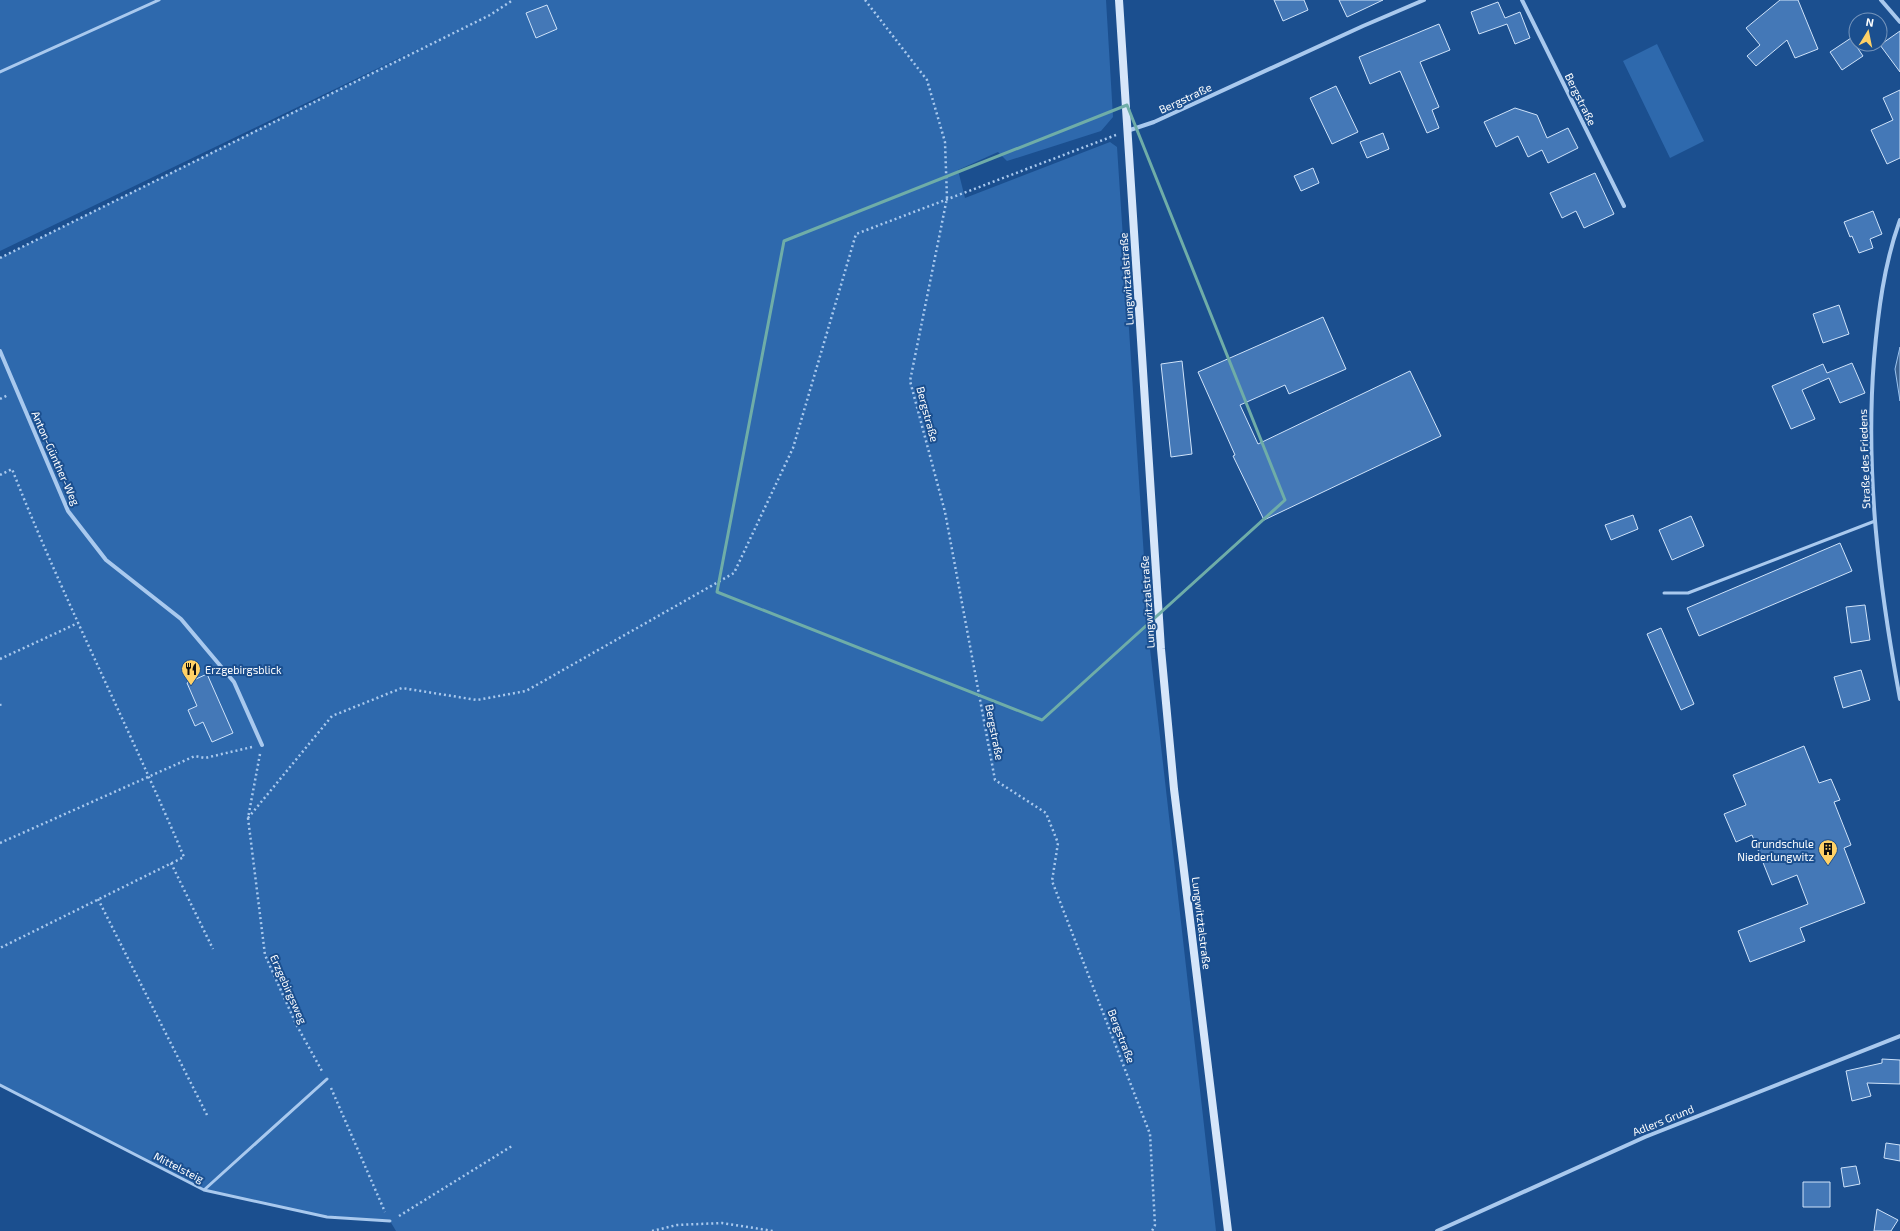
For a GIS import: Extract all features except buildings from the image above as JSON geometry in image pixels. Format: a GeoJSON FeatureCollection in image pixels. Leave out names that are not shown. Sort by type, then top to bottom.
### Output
{"type":"FeatureCollection","features":[{"type":"Feature","properties":{"kind":"main road","name":"Lungwitztalstraße"},"geometry":{"type":"LineString","coordinates":[[1119,0],[1162,657],[1174,789],[1228,1231]]}},
{"type":"Feature","properties":{"kind":"street","name":"Bergstraße"},"geometry":{"type":"LineString","coordinates":[[1127,131],[1154,122],[1424,0]]}},
{"type":"Feature","properties":{"kind":"street","name":"Bergstraße"},"geometry":{"type":"LineString","coordinates":[[1522,0],[1624,206]]}},
{"type":"Feature","properties":{"kind":"street"},"geometry":{"type":"LineString","coordinates":[[1881,0],[1900,22]]}},
{"type":"Feature","properties":{"kind":"street","name":"Straße des Friedens"},"geometry":{"type":"LineString","coordinates":[[1900,220],[1894,237],[1884,280],[1876,333],[1870,406],[1872,486],[1875,522],[1885,617],[1900,699]]}},
{"type":"Feature","properties":{"kind":"street","name":"Anton-Günther-Weg"},"geometry":{"type":"LineString","coordinates":[[0,351],[68,510],[106,560],[181,619],[234,682],[262,745]]}},
{"type":"Feature","properties":{"kind":"street","name":"Adlers Grund"},"geometry":{"type":"LineString","coordinates":[[1437,1231],[1646,1136],[1900,1036]]}},
{"type":"Feature","properties":{"kind":"lane"},"geometry":{"type":"LineString","coordinates":[[0,72],[159,0]]}},
{"type":"Feature","properties":{"kind":"lane"},"geometry":{"type":"LineString","coordinates":[[1664,593],[1688,593],[1875,522]]}},
{"type":"Feature","properties":{"kind":"lane"},"geometry":{"type":"LineString","coordinates":[[204,1190],[327,1079]]}},
{"type":"Feature","properties":{"kind":"lane","name":"Mittelsteig"},"geometry":{"type":"LineString","coordinates":[[0,1085],[204,1190],[327,1217],[390,1221]]}},
{"type":"Feature","properties":{"kind":"path"},"geometry":{"type":"LineString","coordinates":[[0,258],[490,15],[513,0]]}},
{"type":"Feature","properties":{"kind":"path","name":"Bergstraße"},"geometry":{"type":"LineString","coordinates":[[865,0],[927,80],[945,142],[947,198],[910,381],[945,512],[994,780],[1046,813],[1058,843],[1052,881],[1150,1134],[1155,1225],[1152,1231]]}},
{"type":"Feature","properties":{"kind":"path"},"geometry":{"type":"LineString","coordinates":[[248,818],[332,716],[402,688],[477,700],[526,691],[734,573],[793,448],[856,234],[947,198],[1127,131]]}},
{"type":"Feature","properties":{"kind":"path"},"geometry":{"type":"LineString","coordinates":[[0,475],[12,470],[39,537],[150,775],[184,857],[0,948]]}},
{"type":"Feature","properties":{"kind":"path"},"geometry":{"type":"LineString","coordinates":[[0,659],[78,623]]}},
{"type":"Feature","properties":{"kind":"path"},"geometry":{"type":"LineString","coordinates":[[0,843],[195,756],[204,758],[262,745]]}},
{"type":"Feature","properties":{"kind":"path","name":"Erzgebirgsweg"},"geometry":{"type":"LineString","coordinates":[[262,745],[248,818],[265,955],[296,1024],[327,1079],[390,1221]]}},
{"type":"Feature","properties":{"kind":"path"},"geometry":{"type":"LineString","coordinates":[[171,864],[213,949]]}},
{"type":"Feature","properties":{"kind":"path"},"geometry":{"type":"LineString","coordinates":[[98,899],[207,1115]]}},
{"type":"Feature","properties":{"kind":"path"},"geometry":{"type":"LineString","coordinates":[[390,1221],[512,1146]]}},
{"type":"Feature","properties":{"kind":"path"},"geometry":{"type":"LineString","coordinates":[[652,1231],[677,1225],[722,1223],[773,1231]]}},
{"type":"Feature","properties":{"kind":"highlighted area"},"geometry":{"type":"Polygon","coordinates":[[[1127,105],[1285,500],[1042,720],[717,592],[784,241],[1127,105]]]}},
{"type":"Feature","properties":{"kind":"shaded area"},"geometry":{"type":"Polygon","coordinates":[[[0,0],[1106,0],[1113,117],[1101,131],[1007,161],[998,152],[958,170],[965,198],[1110,142],[1117,147],[1150,649],[1216,1231],[396,1231],[390,1221],[327,1217],[204,1190],[0,1085],[0,258],[430,43],[0,251],[0,0]]]}},
{"type":"Feature","properties":{"kind":"shaded area"},"geometry":{"type":"Polygon","coordinates":[[[1657,44],[1704,141],[1670,158],[1623,61],[1657,44]]]}},
{"type":"Feature","properties":{"kind":"shaded area"},"geometry":{"type":"Polygon","coordinates":[[[1900,347],[1900,401],[1895,369],[1900,347]]]}},
{"type":"Feature","properties":{"kind":"place","name":"Erzgebirgsblick"},"geometry":{"type":"Point","coordinates":[191,686]}},
{"type":"Feature","properties":{"kind":"place","name":"Grundschule Niederlungwitz"},"geometry":{"type":"Point","coordinates":[1828,866]}}]}
